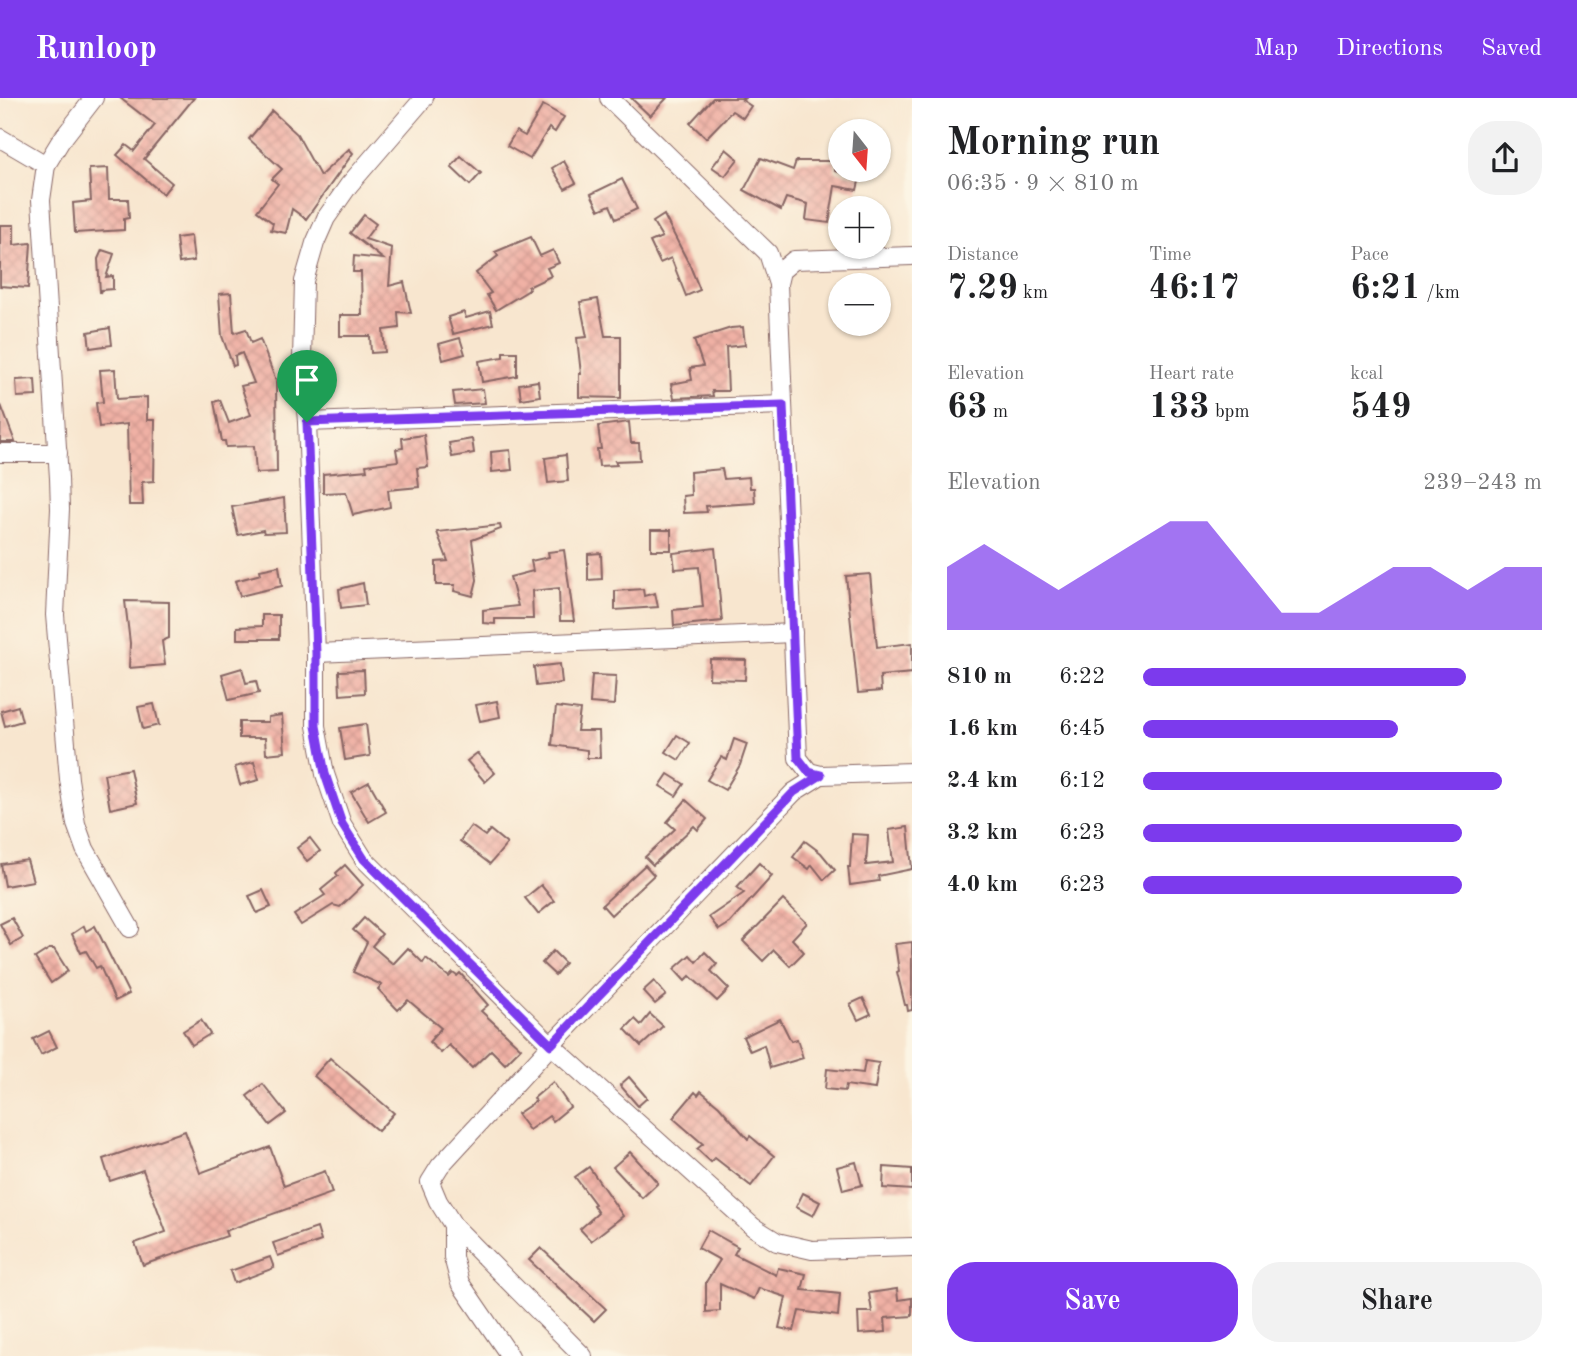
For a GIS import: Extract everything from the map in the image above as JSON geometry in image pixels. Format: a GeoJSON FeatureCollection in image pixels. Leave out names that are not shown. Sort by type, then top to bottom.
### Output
{"type":"FeatureCollection","features":[{"type":"Feature","properties":{"kind":"street"},"geometry":{"type":"LineString","coordinates":[[94,98],[46,165],[41,200],[60,509],[55,615],[69,779],[76,824],[85,849],[130,928]]}},
{"type":"Feature","properties":{"kind":"street"},"geometry":{"type":"LineString","coordinates":[[424,98],[349,185],[326,218],[315,243],[304,281],[302,359],[316,653],[316,726],[325,774],[342,824],[364,859],[551,1045],[753,1227],[777,1242],[812,1250],[912,1247]]}},
{"type":"Feature","properties":{"kind":"street"},"geometry":{"type":"LineString","coordinates":[[609,98],[768,253],[778,284]]}},
{"type":"Feature","properties":{"kind":"street"},"geometry":{"type":"LineString","coordinates":[[0,138],[46,165]]}},
{"type":"Feature","properties":{"kind":"street"},"geometry":{"type":"LineString","coordinates":[[768,253],[794,260],[912,257]]}},
{"type":"Feature","properties":{"kind":"street"},"geometry":{"type":"LineString","coordinates":[[794,260],[781,271],[778,284],[798,758],[794,792]]}},
{"type":"Feature","properties":{"kind":"street"},"geometry":{"type":"LineString","coordinates":[[307,422],[783,405]]}},
{"type":"Feature","properties":{"kind":"street"},"geometry":{"type":"LineString","coordinates":[[0,453],[58,453]]}},
{"type":"Feature","properties":{"kind":"street"},"geometry":{"type":"LineString","coordinates":[[316,653],[793,633]]}},
{"type":"Feature","properties":{"kind":"street"},"geometry":{"type":"LineString","coordinates":[[798,758],[809,772],[821,775],[912,772]]}},
{"type":"Feature","properties":{"kind":"street"},"geometry":{"type":"LineString","coordinates":[[583,1356],[453,1225],[430,1182],[440,1166],[551,1045],[794,792],[821,775]]}},
{"type":"Feature","properties":{"kind":"street"},"geometry":{"type":"LineString","coordinates":[[453,1225],[453,1257],[460,1283],[510,1356]]}},
{"type":"Feature","properties":{"kind":"building"},"geometry":{"type":"Polygon","coordinates":[[[120,98],[194,98],[144,159],[172,183],[163,194],[117,155],[126,145],[134,151],[155,125],[120,98]]]}},
{"type":"Feature","properties":{"kind":"building"},"geometry":{"type":"Polygon","coordinates":[[[631,98],[667,98],[650,116],[631,98]]]}},
{"type":"Feature","properties":{"kind":"building"},"geometry":{"type":"Polygon","coordinates":[[[713,98],[745,98],[742,100],[751,106],[743,118],[732,111],[706,138],[690,123],[713,98]]]}},
{"type":"Feature","properties":{"kind":"building"},"geometry":{"type":"Polygon","coordinates":[[[543,105],[564,117],[555,132],[549,128],[530,159],[507,146],[516,131],[525,136],[543,105]]]}},
{"type":"Feature","properties":{"kind":"building"},"geometry":{"type":"Polygon","coordinates":[[[272,111],[297,134],[320,176],[349,149],[353,153],[306,219],[292,209],[286,233],[271,230],[273,223],[257,211],[278,184],[272,179],[282,169],[249,139],[272,111]]]}},
{"type":"Feature","properties":{"kind":"building"},"geometry":{"type":"Polygon","coordinates":[[[726,149],[738,159],[725,176],[712,167],[726,149]]]}},
{"type":"Feature","properties":{"kind":"building"},"geometry":{"type":"Polygon","coordinates":[[[461,156],[481,173],[470,185],[451,167],[461,156]]]}},
{"type":"Feature","properties":{"kind":"building"},"geometry":{"type":"Polygon","coordinates":[[[761,158],[793,170],[796,161],[828,161],[828,182],[859,182],[857,190],[835,186],[833,196],[828,196],[828,223],[806,220],[808,204],[786,198],[781,210],[744,190],[761,158]]]}},
{"type":"Feature","properties":{"kind":"building"},"geometry":{"type":"Polygon","coordinates":[[[564,161],[576,183],[565,189],[552,168],[564,161]]]}},
{"type":"Feature","properties":{"kind":"building"},"geometry":{"type":"Polygon","coordinates":[[[108,168],[109,199],[128,199],[129,218],[124,219],[124,230],[75,233],[73,203],[91,201],[89,169],[108,168]]]}},
{"type":"Feature","properties":{"kind":"building"},"geometry":{"type":"Polygon","coordinates":[[[622,179],[637,209],[616,219],[610,205],[599,210],[591,194],[622,179]]]}},
{"type":"Feature","properties":{"kind":"building"},"geometry":{"type":"Polygon","coordinates":[[[364,215],[376,224],[365,239],[392,248],[389,286],[404,282],[411,313],[398,312],[399,328],[383,330],[385,352],[371,353],[370,336],[340,336],[340,315],[362,315],[361,272],[353,272],[354,256],[383,259],[350,233],[364,215]]]}},
{"type":"Feature","properties":{"kind":"building"},"geometry":{"type":"Polygon","coordinates":[[[664,215],[700,290],[686,296],[671,258],[660,263],[650,242],[662,237],[653,222],[664,215]]]}},
{"type":"Feature","properties":{"kind":"building"},"geometry":{"type":"Polygon","coordinates":[[[0,225],[14,225],[14,245],[31,243],[28,288],[0,286],[0,225]]]}},
{"type":"Feature","properties":{"kind":"building"},"geometry":{"type":"Polygon","coordinates":[[[191,236],[194,261],[179,263],[176,238],[191,236]]]}},
{"type":"Feature","properties":{"kind":"building"},"geometry":{"type":"Polygon","coordinates":[[[531,237],[540,256],[553,250],[559,263],[547,268],[551,276],[528,287],[529,290],[496,310],[487,295],[491,293],[476,273],[498,256],[495,252],[531,237]]]}},
{"type":"Feature","properties":{"kind":"building"},"geometry":{"type":"Polygon","coordinates":[[[102,250],[114,254],[106,277],[113,276],[113,289],[101,290],[100,293],[98,259],[102,250]]]}},
{"type":"Feature","properties":{"kind":"building"},"geometry":{"type":"Polygon","coordinates":[[[231,293],[234,333],[246,329],[251,343],[260,339],[276,381],[277,472],[256,473],[254,446],[226,447],[225,441],[222,441],[214,402],[220,400],[229,423],[251,415],[241,386],[254,383],[242,353],[235,356],[236,365],[233,366],[222,336],[219,294],[231,293]]]}},
{"type":"Feature","properties":{"kind":"building"},"geometry":{"type":"Polygon","coordinates":[[[598,299],[605,336],[621,336],[621,398],[579,397],[581,374],[577,338],[587,337],[580,302],[598,299]]]}},
{"type":"Feature","properties":{"kind":"building"},"geometry":{"type":"Polygon","coordinates":[[[490,311],[493,324],[453,334],[448,317],[464,312],[466,318],[490,311]]]}},
{"type":"Feature","properties":{"kind":"building"},"geometry":{"type":"Polygon","coordinates":[[[743,327],[745,345],[726,347],[728,391],[712,391],[713,396],[674,398],[671,384],[692,380],[690,368],[703,366],[694,340],[731,328],[743,327]]]}},
{"type":"Feature","properties":{"kind":"building"},"geometry":{"type":"Polygon","coordinates":[[[110,328],[112,345],[90,348],[88,332],[110,328]]]}},
{"type":"Feature","properties":{"kind":"building"},"geometry":{"type":"Polygon","coordinates":[[[460,338],[465,354],[443,360],[439,344],[460,338]]]}},
{"type":"Feature","properties":{"kind":"building"},"geometry":{"type":"Polygon","coordinates":[[[503,352],[517,352],[517,376],[482,382],[479,361],[503,357],[503,352]]]}},
{"type":"Feature","properties":{"kind":"building"},"geometry":{"type":"Polygon","coordinates":[[[115,369],[117,399],[147,397],[147,420],[155,420],[154,481],[142,482],[143,505],[129,505],[127,424],[99,427],[96,403],[103,402],[100,370],[115,369]]]}},
{"type":"Feature","properties":{"kind":"building"},"geometry":{"type":"Polygon","coordinates":[[[35,379],[36,396],[17,397],[16,380],[35,379]]]}},
{"type":"Feature","properties":{"kind":"building"},"geometry":{"type":"Polygon","coordinates":[[[538,381],[540,396],[521,399],[519,384],[538,381]]]}},
{"type":"Feature","properties":{"kind":"building"},"geometry":{"type":"Polygon","coordinates":[[[483,389],[485,403],[455,405],[453,392],[483,389]]]}},
{"type":"Feature","properties":{"kind":"building"},"geometry":{"type":"Polygon","coordinates":[[[1,405],[15,442],[0,442],[1,405]]]}},
{"type":"Feature","properties":{"kind":"building"},"geometry":{"type":"Polygon","coordinates":[[[629,422],[631,443],[639,443],[640,460],[615,461],[617,465],[599,466],[597,449],[601,449],[598,426],[629,422]]]}},
{"type":"Feature","properties":{"kind":"building"},"geometry":{"type":"Polygon","coordinates":[[[424,435],[428,467],[417,468],[419,487],[388,490],[390,507],[353,515],[346,492],[323,493],[323,474],[367,470],[366,465],[398,461],[396,449],[403,448],[402,438],[424,435]]]}},
{"type":"Feature","properties":{"kind":"building"},"geometry":{"type":"Polygon","coordinates":[[[472,439],[474,453],[452,457],[449,443],[472,439]]]}},
{"type":"Feature","properties":{"kind":"building"},"geometry":{"type":"Polygon","coordinates":[[[510,450],[512,470],[492,472],[491,452],[510,450]]]}},
{"type":"Feature","properties":{"kind":"building"},"geometry":{"type":"Polygon","coordinates":[[[566,455],[568,481],[548,483],[545,458],[566,455]]]}},
{"type":"Feature","properties":{"kind":"building"},"geometry":{"type":"Polygon","coordinates":[[[722,469],[724,479],[749,477],[750,488],[754,488],[755,503],[706,506],[707,512],[684,513],[683,496],[691,495],[690,472],[722,469]]]}},
{"type":"Feature","properties":{"kind":"building"},"geometry":{"type":"Polygon","coordinates":[[[284,498],[286,532],[264,533],[263,530],[238,535],[232,507],[284,498]]]}},
{"type":"Feature","properties":{"kind":"building"},"geometry":{"type":"Polygon","coordinates":[[[500,525],[501,529],[472,540],[477,580],[473,596],[454,591],[455,585],[436,585],[436,562],[448,561],[437,532],[500,525]]]}},
{"type":"Feature","properties":{"kind":"building"},"geometry":{"type":"Polygon","coordinates":[[[651,530],[671,530],[671,550],[651,550],[651,530]]]}},
{"type":"Feature","properties":{"kind":"building"},"geometry":{"type":"Polygon","coordinates":[[[715,548],[722,621],[674,626],[673,610],[703,607],[699,567],[675,569],[673,553],[715,548]]]}},
{"type":"Feature","properties":{"kind":"building"},"geometry":{"type":"Polygon","coordinates":[[[564,550],[574,621],[560,621],[559,588],[532,591],[533,619],[495,619],[495,624],[483,623],[483,610],[518,606],[510,577],[533,571],[531,561],[549,557],[548,552],[564,550]]]}},
{"type":"Feature","properties":{"kind":"building"},"geometry":{"type":"Polygon","coordinates":[[[601,553],[602,579],[588,580],[588,554],[601,553]]]}},
{"type":"Feature","properties":{"kind":"building"},"geometry":{"type":"Polygon","coordinates":[[[279,566],[282,586],[240,596],[235,581],[261,574],[260,570],[279,566]]]}},
{"type":"Feature","properties":{"kind":"building"},"geometry":{"type":"Polygon","coordinates":[[[870,574],[877,647],[912,643],[912,673],[880,676],[881,691],[858,693],[846,576],[870,574]]]}},
{"type":"Feature","properties":{"kind":"building"},"geometry":{"type":"Polygon","coordinates":[[[363,583],[366,605],[341,608],[339,589],[363,583]]]}},
{"type":"Feature","properties":{"kind":"building"},"geometry":{"type":"Polygon","coordinates":[[[643,589],[644,596],[655,593],[658,607],[615,610],[615,591],[643,589]]]}},
{"type":"Feature","properties":{"kind":"building"},"geometry":{"type":"Polygon","coordinates":[[[125,601],[169,602],[169,638],[162,641],[165,665],[129,668],[130,643],[125,601]]]}},
{"type":"Feature","properties":{"kind":"building"},"geometry":{"type":"Polygon","coordinates":[[[262,615],[279,615],[279,639],[237,639],[237,627],[262,626],[262,615]]]}},
{"type":"Feature","properties":{"kind":"building"},"geometry":{"type":"Polygon","coordinates":[[[710,659],[746,660],[745,680],[709,679],[710,659]]]}},
{"type":"Feature","properties":{"kind":"building"},"geometry":{"type":"Polygon","coordinates":[[[560,664],[562,683],[536,686],[534,667],[560,664]]]}},
{"type":"Feature","properties":{"kind":"building"},"geometry":{"type":"Polygon","coordinates":[[[242,668],[246,683],[256,681],[259,693],[229,700],[222,674],[242,668]]]}},
{"type":"Feature","properties":{"kind":"building"},"geometry":{"type":"Polygon","coordinates":[[[364,670],[365,693],[340,695],[339,671],[364,670]]]}},
{"type":"Feature","properties":{"kind":"building"},"geometry":{"type":"Polygon","coordinates":[[[592,675],[616,676],[614,705],[590,703],[592,675]]]}},
{"type":"Feature","properties":{"kind":"building"},"geometry":{"type":"Polygon","coordinates":[[[497,701],[500,717],[480,721],[476,705],[497,701]]]}},
{"type":"Feature","properties":{"kind":"building"},"geometry":{"type":"Polygon","coordinates":[[[154,704],[159,725],[143,729],[138,707],[154,704]]]}},
{"type":"Feature","properties":{"kind":"building"},"geometry":{"type":"Polygon","coordinates":[[[18,706],[22,721],[5,726],[1,711],[18,706]]]}},
{"type":"Feature","properties":{"kind":"building"},"geometry":{"type":"Polygon","coordinates":[[[556,707],[580,710],[577,731],[599,731],[600,758],[587,758],[587,750],[552,745],[556,707]]]}},
{"type":"Feature","properties":{"kind":"building"},"geometry":{"type":"Polygon","coordinates":[[[282,715],[285,752],[266,754],[265,738],[239,738],[239,722],[268,722],[268,717],[282,715]]]}},
{"type":"Feature","properties":{"kind":"building"},"geometry":{"type":"Polygon","coordinates":[[[366,724],[370,756],[345,760],[340,728],[366,724]]]}},
{"type":"Feature","properties":{"kind":"building"},"geometry":{"type":"Polygon","coordinates":[[[677,735],[690,743],[679,760],[666,752],[677,735]]]}},
{"type":"Feature","properties":{"kind":"building"},"geometry":{"type":"Polygon","coordinates":[[[734,739],[747,744],[740,765],[725,790],[707,780],[721,757],[727,760],[734,739]]]}},
{"type":"Feature","properties":{"kind":"building"},"geometry":{"type":"Polygon","coordinates":[[[477,753],[495,773],[485,782],[467,761],[477,753]]]}},
{"type":"Feature","properties":{"kind":"building"},"geometry":{"type":"Polygon","coordinates":[[[254,762],[259,780],[240,785],[235,767],[254,762]]]}},
{"type":"Feature","properties":{"kind":"building"},"geometry":{"type":"Polygon","coordinates":[[[130,769],[137,803],[110,809],[104,774],[130,769]]]}},
{"type":"Feature","properties":{"kind":"building"},"geometry":{"type":"Polygon","coordinates":[[[668,774],[684,784],[676,796],[660,786],[668,774]]]}},
{"type":"Feature","properties":{"kind":"building"},"geometry":{"type":"Polygon","coordinates":[[[369,782],[386,812],[369,822],[351,792],[369,782]]]}},
{"type":"Feature","properties":{"kind":"building"},"geometry":{"type":"Polygon","coordinates":[[[686,800],[707,819],[698,830],[694,826],[653,865],[645,857],[675,829],[667,822],[686,800]]]}},
{"type":"Feature","properties":{"kind":"building"},"geometry":{"type":"Polygon","coordinates":[[[471,826],[485,836],[490,830],[507,844],[490,864],[460,841],[471,826]]]}},
{"type":"Feature","properties":{"kind":"building"},"geometry":{"type":"Polygon","coordinates":[[[908,827],[912,869],[878,876],[879,881],[850,885],[848,867],[852,834],[868,835],[866,865],[893,862],[889,830],[908,827]]]}},
{"type":"Feature","properties":{"kind":"building"},"geometry":{"type":"Polygon","coordinates":[[[310,838],[320,851],[307,861],[297,848],[310,838]]]}},
{"type":"Feature","properties":{"kind":"building"},"geometry":{"type":"Polygon","coordinates":[[[805,841],[821,853],[835,870],[824,880],[812,865],[809,869],[793,857],[805,841]]]}},
{"type":"Feature","properties":{"kind":"building"},"geometry":{"type":"Polygon","coordinates":[[[27,860],[33,881],[5,886],[1,864],[27,860]]]}},
{"type":"Feature","properties":{"kind":"building"},"geometry":{"type":"Polygon","coordinates":[[[759,863],[772,876],[730,923],[719,930],[709,917],[744,893],[737,887],[759,863]]]}},
{"type":"Feature","properties":{"kind":"building"},"geometry":{"type":"Polygon","coordinates":[[[345,865],[363,885],[340,907],[333,905],[301,925],[294,915],[325,895],[321,890],[338,876],[336,873],[345,865]]]}},
{"type":"Feature","properties":{"kind":"building"},"geometry":{"type":"Polygon","coordinates":[[[645,865],[654,875],[611,915],[602,905],[645,865]]]}},
{"type":"Feature","properties":{"kind":"building"},"geometry":{"type":"Polygon","coordinates":[[[541,885],[554,901],[538,914],[525,898],[541,885]]]}},
{"type":"Feature","properties":{"kind":"building"},"geometry":{"type":"Polygon","coordinates":[[[263,890],[271,907],[257,913],[249,896],[263,890]]]}},
{"type":"Feature","properties":{"kind":"building"},"geometry":{"type":"Polygon","coordinates":[[[783,900],[807,923],[792,939],[804,952],[790,966],[774,950],[763,961],[743,941],[783,900]]]}},
{"type":"Feature","properties":{"kind":"building"},"geometry":{"type":"Polygon","coordinates":[[[12,918],[23,938],[11,945],[0,924],[12,918]]]}},
{"type":"Feature","properties":{"kind":"building"},"geometry":{"type":"Polygon","coordinates":[[[364,918],[382,934],[372,946],[393,964],[408,948],[423,963],[426,958],[449,977],[453,973],[457,976],[460,973],[488,1005],[481,1011],[521,1048],[505,1064],[491,1050],[472,1068],[449,1045],[441,1053],[429,1042],[441,1028],[408,1000],[398,1010],[378,989],[382,985],[353,972],[367,942],[353,930],[364,918]]]}},
{"type":"Feature","properties":{"kind":"building"},"geometry":{"type":"Polygon","coordinates":[[[84,926],[86,931],[95,926],[129,994],[115,1001],[100,966],[96,968],[86,951],[81,953],[72,934],[84,926]]]}},
{"type":"Feature","properties":{"kind":"building"},"geometry":{"type":"Polygon","coordinates":[[[912,942],[912,1010],[908,1011],[897,972],[895,944],[912,942]]]}},
{"type":"Feature","properties":{"kind":"building"},"geometry":{"type":"Polygon","coordinates":[[[49,949],[54,949],[68,971],[51,983],[35,958],[49,949]]]}},
{"type":"Feature","properties":{"kind":"building"},"geometry":{"type":"Polygon","coordinates":[[[553,951],[565,963],[555,975],[542,963],[553,951]]]}},
{"type":"Feature","properties":{"kind":"building"},"geometry":{"type":"Polygon","coordinates":[[[705,952],[717,964],[711,971],[729,989],[717,1001],[690,976],[685,981],[674,969],[690,955],[696,962],[705,952]]]}},
{"type":"Feature","properties":{"kind":"building"},"geometry":{"type":"Polygon","coordinates":[[[654,981],[666,995],[655,1004],[643,991],[654,981]]]}},
{"type":"Feature","properties":{"kind":"building"},"geometry":{"type":"Polygon","coordinates":[[[863,998],[871,1014],[858,1020],[850,1004],[863,998]]]}},
{"type":"Feature","properties":{"kind":"building"},"geometry":{"type":"Polygon","coordinates":[[[650,1014],[663,1026],[641,1046],[625,1029],[635,1019],[641,1025],[650,1014]]]}},
{"type":"Feature","properties":{"kind":"building"},"geometry":{"type":"Polygon","coordinates":[[[780,1019],[791,1041],[797,1039],[803,1058],[770,1068],[764,1045],[750,1051],[743,1037],[780,1019]]]}},
{"type":"Feature","properties":{"kind":"building"},"geometry":{"type":"Polygon","coordinates":[[[201,1020],[210,1034],[192,1045],[183,1031],[201,1020]]]}},
{"type":"Feature","properties":{"kind":"building"},"geometry":{"type":"Polygon","coordinates":[[[49,1031],[57,1047],[41,1055],[33,1039],[49,1031]]]}},
{"type":"Feature","properties":{"kind":"building"},"geometry":{"type":"Polygon","coordinates":[[[330,1058],[394,1113],[378,1131],[314,1076],[330,1058]]]}},
{"type":"Feature","properties":{"kind":"building"},"geometry":{"type":"Polygon","coordinates":[[[865,1061],[879,1063],[875,1089],[846,1085],[845,1091],[825,1089],[827,1069],[863,1073],[865,1061]]]}},
{"type":"Feature","properties":{"kind":"building"},"geometry":{"type":"Polygon","coordinates":[[[629,1077],[647,1098],[638,1106],[620,1085],[629,1077]]]}},
{"type":"Feature","properties":{"kind":"building"},"geometry":{"type":"Polygon","coordinates":[[[553,1082],[570,1107],[553,1121],[549,1116],[529,1130],[517,1114],[536,1101],[534,1098],[553,1082]]]}},
{"type":"Feature","properties":{"kind":"building"},"geometry":{"type":"Polygon","coordinates":[[[263,1084],[286,1113],[270,1125],[247,1096],[263,1084]]]}},
{"type":"Feature","properties":{"kind":"building"},"geometry":{"type":"Polygon","coordinates":[[[701,1091],[719,1106],[748,1139],[750,1136],[774,1156],[751,1186],[715,1158],[711,1162],[697,1149],[703,1144],[673,1118],[695,1092],[698,1095],[701,1091]]]}},
{"type":"Feature","properties":{"kind":"building"},"geometry":{"type":"Polygon","coordinates":[[[185,1131],[200,1173],[270,1147],[284,1186],[325,1171],[332,1193],[225,1231],[227,1236],[143,1265],[135,1243],[166,1232],[143,1170],[110,1181],[103,1159],[185,1131]]]}},
{"type":"Feature","properties":{"kind":"building"},"geometry":{"type":"Polygon","coordinates":[[[630,1152],[658,1183],[642,1198],[613,1167],[630,1152]]]}},
{"type":"Feature","properties":{"kind":"building"},"geometry":{"type":"Polygon","coordinates":[[[856,1162],[862,1185],[843,1190],[837,1167],[856,1162]]]}},
{"type":"Feature","properties":{"kind":"building"},"geometry":{"type":"Polygon","coordinates":[[[589,1167],[623,1216],[591,1241],[580,1229],[598,1213],[593,1205],[595,1204],[575,1177],[589,1167]]]}},
{"type":"Feature","properties":{"kind":"building"},"geometry":{"type":"Polygon","coordinates":[[[884,1167],[912,1169],[912,1190],[883,1188],[884,1167]]]}},
{"type":"Feature","properties":{"kind":"building"},"geometry":{"type":"Polygon","coordinates":[[[803,1193],[820,1202],[813,1216],[796,1207],[803,1193]]]}},
{"type":"Feature","properties":{"kind":"building"},"geometry":{"type":"Polygon","coordinates":[[[317,1228],[321,1241],[278,1256],[273,1243],[317,1228]]]}},
{"type":"Feature","properties":{"kind":"building"},"geometry":{"type":"Polygon","coordinates":[[[708,1230],[738,1247],[734,1254],[776,1275],[778,1268],[806,1274],[802,1290],[840,1294],[838,1316],[799,1311],[794,1331],[779,1328],[786,1297],[759,1288],[754,1299],[720,1284],[720,1311],[706,1312],[706,1282],[720,1260],[698,1248],[708,1230]]]}},
{"type":"Feature","properties":{"kind":"building"},"geometry":{"type":"Polygon","coordinates":[[[541,1248],[606,1309],[594,1321],[529,1260],[541,1248]]]}},
{"type":"Feature","properties":{"kind":"building"},"geometry":{"type":"Polygon","coordinates":[[[270,1257],[274,1268],[234,1283],[230,1271],[270,1257]]]}},
{"type":"Feature","properties":{"kind":"building"},"geometry":{"type":"Polygon","coordinates":[[[897,1289],[898,1300],[912,1298],[912,1316],[885,1318],[886,1332],[859,1334],[858,1312],[872,1312],[869,1293],[897,1289]]]}},
{"type":"Feature","properties":{"kind":"route"},"geometry":{"type":"LineString","coordinates":[[783,405],[798,758],[809,772],[821,775],[794,792],[551,1045],[364,859],[342,824],[325,774],[316,726],[316,653],[307,422],[783,405]]}}]}
